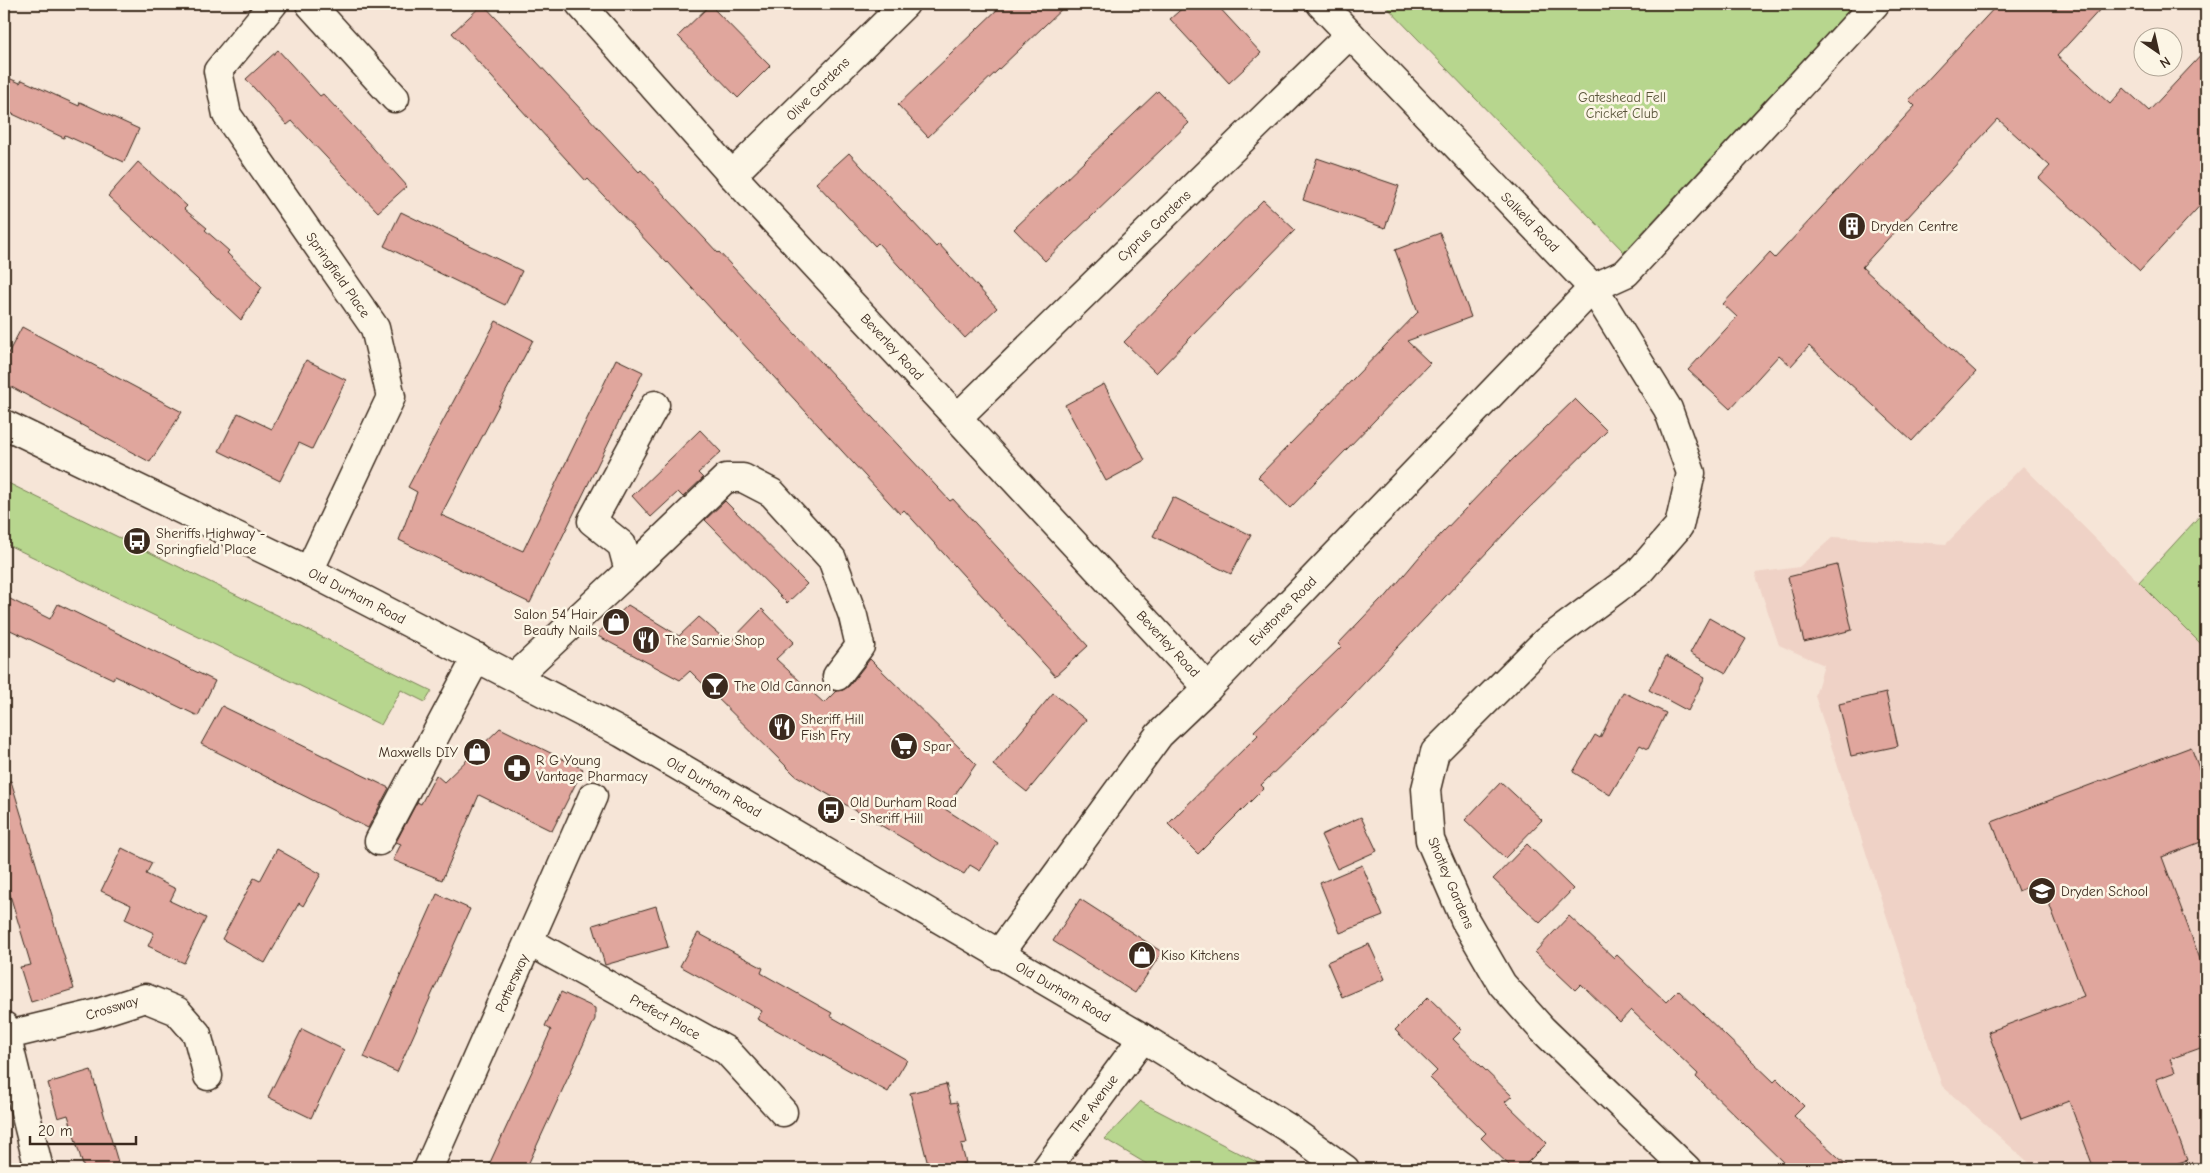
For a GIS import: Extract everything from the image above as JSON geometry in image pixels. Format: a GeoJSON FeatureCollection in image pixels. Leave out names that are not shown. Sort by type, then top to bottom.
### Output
{"type":"FeatureCollection","features":[{"type":"Feature","properties":{"kind":"street","name":"Springfield Place"},"geometry":{"type":"LineString","coordinates":[[273,4],[218,71],[227,115],[375,328],[391,397],[309,570]]}},
{"type":"Feature","properties":{"kind":"street"},"geometry":{"type":"LineString","coordinates":[[310,4],[395,98]]}},
{"type":"Feature","properties":{"kind":"street","name":"Beverley Road"},"geometry":{"type":"LineString","coordinates":[[580,4],[732,175],[1208,688]]}},
{"type":"Feature","properties":{"kind":"street","name":"Olive Gardens"},"geometry":{"type":"LineString","coordinates":[[732,175],[905,4]]}},
{"type":"Feature","properties":{"kind":"street","name":"Salkeld Road"},"geometry":{"type":"LineString","coordinates":[[1321,4],[1593,288],[1668,409],[1690,473]]}},
{"type":"Feature","properties":{"kind":"street"},"geometry":{"type":"LineString","coordinates":[[1593,288],[1626,273],[1875,4]]}},
{"type":"Feature","properties":{"kind":"street","name":"Cyprus Gardens"},"geometry":{"type":"LineString","coordinates":[[958,417],[1350,34]]}},
{"type":"Feature","properties":{"kind":"street","name":"Evistones Road"},"geometry":{"type":"LineString","coordinates":[[998,955],[1159,735],[1208,688],[1593,288]]}},
{"type":"Feature","properties":{"kind":"street"},"geometry":{"type":"LineString","coordinates":[[629,571],[622,546],[592,521],[655,404]]}},
{"type":"Feature","properties":{"kind":"street","name":"Old Durham Road"},"geometry":{"type":"LineString","coordinates":[[4,424],[309,570],[622,733],[998,955],[1143,1038],[1288,1128],[1345,1169]]}},
{"type":"Feature","properties":{"kind":"street","name":"Shotley Gardens"},"geometry":{"type":"LineString","coordinates":[[1687,1169],[1542,1029],[1502,984],[1465,920],[1430,840],[1426,789],[1435,752],[1545,642],[1638,573],[1679,526],[1690,473]]}},
{"type":"Feature","properties":{"kind":"street"},"geometry":{"type":"LineString","coordinates":[[515,678],[726,478],[743,478],[772,493],[832,559],[853,616],[860,646],[838,676]]}},
{"type":"Feature","properties":{"kind":"street"},"geometry":{"type":"LineString","coordinates":[[379,841],[476,658]]}},
{"type":"Feature","properties":{"kind":"street","name":"Pottersway"},"geometry":{"type":"LineString","coordinates":[[428,1169],[594,796]]}},
{"type":"Feature","properties":{"kind":"street","name":"Prefect Place"},"geometry":{"type":"LineString","coordinates":[[530,942],[727,1051],[783,1112]]}},
{"type":"Feature","properties":{"kind":"street","name":"Crossway"},"geometry":{"type":"LineString","coordinates":[[5,1033],[95,1014],[145,998],[177,1011],[197,1034],[208,1076]]}},
{"type":"Feature","properties":{"kind":"street"},"geometry":{"type":"LineString","coordinates":[[5,1033],[39,1169]]}},
{"type":"Feature","properties":{"kind":"street","name":"The Avenue"},"geometry":{"type":"LineString","coordinates":[[1046,1169],[1143,1038]]}},
{"type":"Feature","properties":{"kind":"shaded area","name":"Dryden School"},"geometry":{"type":"Polygon","coordinates":[[[2023,466],[2206,649],[2206,1169],[2036,1169],[1942,1086],[1815,696],[1824,665],[1779,645],[1755,573],[1799,567],[1833,537],[1946,544],[2023,466]]]}},
{"type":"Feature","properties":{"kind":"green space","name":"Gateshead Fell Cricket Club"},"geometry":{"type":"Polygon","coordinates":[[[1384,4],[1855,4],[1624,252],[1384,4]]]}},
{"type":"Feature","properties":{"kind":"green space"},"geometry":{"type":"Polygon","coordinates":[[[4,481],[432,691],[425,702],[401,690],[381,725],[4,543],[4,481]]]}},
{"type":"Feature","properties":{"kind":"green space"},"geometry":{"type":"Polygon","coordinates":[[[2206,509],[2206,649],[2139,582],[2206,509]]]}},
{"type":"Feature","properties":{"kind":"green space"},"geometry":{"type":"Polygon","coordinates":[[[1141,1101],[1270,1169],[1155,1169],[1105,1139],[1141,1101]]]}},
{"type":"Feature","properties":{"kind":"building"},"geometry":{"type":"Polygon","coordinates":[[[483,4],[639,172],[641,170],[719,252],[950,501],[953,499],[1088,646],[1055,676],[904,510],[900,514],[668,262],[588,179],[586,181],[452,33],[483,4]]]}},
{"type":"Feature","properties":{"kind":"building"},"geometry":{"type":"Polygon","coordinates":[[[1003,4],[1067,4],[928,137],[898,105],[1003,4]]]}},
{"type":"Feature","properties":{"kind":"building"},"geometry":{"type":"Polygon","coordinates":[[[1187,4],[1216,4],[1261,53],[1229,83],[1170,19],[1187,4]]]}},
{"type":"Feature","properties":{"kind":"building","name":"Dryden Centre"},"geometry":{"type":"Polygon","coordinates":[[[1998,4],[2105,4],[2057,56],[2110,104],[2124,88],[2149,111],[2180,78],[2182,78],[2182,76],[2206,50],[2206,199],[2140,271],[2039,178],[2050,166],[1998,119],[1862,267],[1976,372],[1912,441],[1809,346],[1791,366],[1779,355],[1730,409],[1688,370],[1737,317],[1723,304],[1770,253],[1775,258],[1915,106],[1909,100],[1998,4]]]}},
{"type":"Feature","properties":{"kind":"building"},"geometry":{"type":"Polygon","coordinates":[[[710,5],[770,66],[738,98],[678,36],[710,5]]]}},
{"type":"Feature","properties":{"kind":"building"},"geometry":{"type":"Polygon","coordinates":[[[278,50],[320,96],[323,94],[407,186],[378,212],[292,121],[287,125],[246,79],[278,50]]]}},
{"type":"Feature","properties":{"kind":"building"},"geometry":{"type":"Polygon","coordinates":[[[4,76],[20,83],[22,80],[79,106],[80,102],[139,129],[124,162],[65,135],[64,138],[4,110],[4,76]]]}},
{"type":"Feature","properties":{"kind":"building"},"geometry":{"type":"Polygon","coordinates":[[[1158,91],[1189,123],[1045,261],[1014,229],[1158,91]]]}},
{"type":"Feature","properties":{"kind":"building"},"geometry":{"type":"Polygon","coordinates":[[[849,153],[936,247],[939,244],[997,308],[965,338],[878,243],[875,246],[816,183],[849,153]]]}},
{"type":"Feature","properties":{"kind":"building"},"geometry":{"type":"Polygon","coordinates":[[[1317,158],[1399,186],[1385,228],[1303,200],[1317,158]]]}},
{"type":"Feature","properties":{"kind":"building"},"geometry":{"type":"Polygon","coordinates":[[[138,162],[187,206],[184,209],[207,228],[205,230],[229,251],[227,253],[262,287],[241,320],[108,196],[138,162]]]}},
{"type":"Feature","properties":{"kind":"building"},"geometry":{"type":"Polygon","coordinates":[[[1263,200],[1295,230],[1156,373],[1124,342],[1263,200]]]}},
{"type":"Feature","properties":{"kind":"building"},"geometry":{"type":"Polygon","coordinates":[[[401,212],[522,271],[505,305],[384,246],[401,212]]]}},
{"type":"Feature","properties":{"kind":"building"},"geometry":{"type":"Polygon","coordinates":[[[1440,233],[1471,317],[1407,341],[1430,363],[1290,508],[1258,477],[1418,312],[1395,250],[1440,233]]]}},
{"type":"Feature","properties":{"kind":"building"},"geometry":{"type":"Polygon","coordinates":[[[496,321],[533,340],[441,515],[523,551],[616,359],[643,372],[530,603],[399,540],[417,492],[408,487],[496,321]]]}},
{"type":"Feature","properties":{"kind":"building"},"geometry":{"type":"Polygon","coordinates":[[[22,327],[182,412],[150,462],[4,383],[4,361],[22,327]]]}},
{"type":"Feature","properties":{"kind":"building"},"geometry":{"type":"Polygon","coordinates":[[[306,360],[346,380],[312,449],[299,443],[280,481],[219,451],[238,413],[272,429],[306,360]]]}},
{"type":"Feature","properties":{"kind":"building"},"geometry":{"type":"Polygon","coordinates":[[[1104,384],[1145,460],[1106,481],[1065,405],[1104,384]]]}},
{"type":"Feature","properties":{"kind":"building"},"geometry":{"type":"Polygon","coordinates":[[[1575,399],[1607,431],[1521,516],[1350,698],[1261,785],[1264,788],[1198,854],[1168,824],[1258,735],[1254,731],[1341,647],[1338,644],[1381,599],[1383,600],[1420,556],[1513,459],[1575,399]]]}},
{"type":"Feature","properties":{"kind":"building"},"geometry":{"type":"Polygon","coordinates":[[[700,430],[721,452],[698,473],[703,478],[683,497],[678,492],[651,517],[632,496],[700,430]]]}},
{"type":"Feature","properties":{"kind":"building"},"geometry":{"type":"Polygon","coordinates":[[[1173,497],[1251,535],[1231,574],[1153,536],[1173,497]]]}},
{"type":"Feature","properties":{"kind":"building"},"geometry":{"type":"Polygon","coordinates":[[[725,501],[807,584],[787,603],[705,520],[725,501]]]}},
{"type":"Feature","properties":{"kind":"building"},"geometry":{"type":"Polygon","coordinates":[[[1837,565],[1852,630],[1804,642],[1788,577],[1837,565]]]}},
{"type":"Feature","properties":{"kind":"building"},"geometry":{"type":"Polygon","coordinates":[[[4,596],[50,619],[58,604],[215,681],[198,716],[115,676],[113,679],[4,627],[4,596]]]}},
{"type":"Feature","properties":{"kind":"building"},"geometry":{"type":"Polygon","coordinates":[[[628,605],[679,636],[699,617],[729,643],[762,609],[794,642],[776,659],[824,703],[836,691],[843,690],[849,686],[870,659],[976,764],[945,809],[998,843],[980,871],[970,865],[964,874],[795,775],[690,671],[680,680],[596,635],[628,605]]]}},
{"type":"Feature","properties":{"kind":"building"},"geometry":{"type":"Polygon","coordinates":[[[1709,618],[1746,639],[1726,673],[1690,653],[1709,618]]]}},
{"type":"Feature","properties":{"kind":"building"},"geometry":{"type":"Polygon","coordinates":[[[1666,656],[1705,677],[1688,711],[1649,690],[1666,656]]]}},
{"type":"Feature","properties":{"kind":"building"},"geometry":{"type":"Polygon","coordinates":[[[1623,692],[1666,713],[1648,749],[1640,745],[1610,795],[1573,772],[1595,735],[1600,738],[1623,692]]]}},
{"type":"Feature","properties":{"kind":"building"},"geometry":{"type":"Polygon","coordinates":[[[1053,693],[1086,720],[1027,792],[993,765],[1053,693]]]}},
{"type":"Feature","properties":{"kind":"building"},"geometry":{"type":"Polygon","coordinates":[[[1886,693],[1898,746],[1851,756],[1839,704],[1886,693]]]}},
{"type":"Feature","properties":{"kind":"building"},"geometry":{"type":"Polygon","coordinates":[[[222,706],[389,788],[368,828],[201,744],[222,706]]]}},
{"type":"Feature","properties":{"kind":"building"},"geometry":{"type":"Polygon","coordinates":[[[500,728],[583,769],[552,831],[479,795],[442,880],[393,860],[401,844],[396,842],[417,802],[421,804],[436,775],[444,782],[500,728]]]}},
{"type":"Feature","properties":{"kind":"building"},"geometry":{"type":"Polygon","coordinates":[[[2191,747],[2206,787],[2206,840],[2162,857],[2206,975],[2206,1046],[2170,1059],[2175,1072],[2156,1079],[2187,1160],[2161,1169],[2094,1169],[2069,1101],[2021,1119],[1988,1032],[2084,996],[2041,882],[2018,891],[1992,822],[2191,747]]]}},
{"type":"Feature","properties":{"kind":"building"},"geometry":{"type":"Polygon","coordinates":[[[11,781],[74,989],[31,1002],[20,967],[31,965],[4,875],[4,782],[11,781]]]}},
{"type":"Feature","properties":{"kind":"building"},"geometry":{"type":"Polygon","coordinates":[[[1501,782],[1542,820],[1505,858],[1465,820],[1501,782]]]}},
{"type":"Feature","properties":{"kind":"building"},"geometry":{"type":"Polygon","coordinates":[[[1361,817],[1377,851],[1337,869],[1321,835],[1361,817]]]}},
{"type":"Feature","properties":{"kind":"building"},"geometry":{"type":"Polygon","coordinates":[[[1527,844],[1573,889],[1540,923],[1493,879],[1527,844]]]}},
{"type":"Feature","properties":{"kind":"building"},"geometry":{"type":"Polygon","coordinates":[[[122,848],[152,863],[146,874],[176,889],[170,901],[206,918],[184,963],[148,946],[154,933],[125,919],[131,905],[101,891],[122,848]]]}},
{"type":"Feature","properties":{"kind":"building"},"geometry":{"type":"Polygon","coordinates":[[[277,849],[321,874],[303,906],[299,903],[265,963],[222,939],[254,878],[260,881],[277,849]]]}},
{"type":"Feature","properties":{"kind":"building"},"geometry":{"type":"Polygon","coordinates":[[[1362,865],[1383,916],[1340,933],[1320,883],[1362,865]]]}},
{"type":"Feature","properties":{"kind":"building"},"geometry":{"type":"Polygon","coordinates":[[[437,894],[470,909],[397,1072],[364,1057],[437,894]]]}},
{"type":"Feature","properties":{"kind":"building"},"geometry":{"type":"Polygon","coordinates":[[[1080,899],[1162,952],[1135,993],[1053,941],[1080,899]]]}},
{"type":"Feature","properties":{"kind":"building"},"geometry":{"type":"Polygon","coordinates":[[[656,906],[668,947],[605,965],[593,925],[656,906]]]}},
{"type":"Feature","properties":{"kind":"building"},"geometry":{"type":"Polygon","coordinates":[[[1569,916],[1614,958],[1617,955],[1666,1002],[1678,990],[1774,1082],[1777,1079],[1804,1106],[1794,1116],[1851,1169],[1790,1169],[1696,1077],[1698,1074],[1631,1010],[1620,1022],[1581,984],[1575,990],[1535,952],[1569,916]]]}},
{"type":"Feature","properties":{"kind":"building"},"geometry":{"type":"Polygon","coordinates":[[[698,933],[763,968],[761,973],[832,1013],[830,1016],[907,1060],[888,1092],[757,1019],[762,1011],[680,966],[698,933]]]}},
{"type":"Feature","properties":{"kind":"building"},"geometry":{"type":"Polygon","coordinates":[[[1369,944],[1385,979],[1342,997],[1327,962],[1369,944]]]}},
{"type":"Feature","properties":{"kind":"building"},"geometry":{"type":"Polygon","coordinates":[[[561,992],[595,1008],[595,1019],[526,1169],[487,1169],[551,1030],[545,1026],[561,992]]]}},
{"type":"Feature","properties":{"kind":"building"},"geometry":{"type":"Polygon","coordinates":[[[1428,997],[1462,1030],[1453,1039],[1512,1096],[1505,1102],[1547,1143],[1521,1169],[1513,1169],[1481,1138],[1486,1133],[1430,1078],[1437,1071],[1395,1030],[1428,997]]]}},
{"type":"Feature","properties":{"kind":"building"},"geometry":{"type":"Polygon","coordinates":[[[302,1029],[344,1050],[311,1118],[268,1097],[302,1029]]]}},
{"type":"Feature","properties":{"kind":"building"},"geometry":{"type":"Polygon","coordinates":[[[91,1070],[120,1169],[84,1169],[68,1115],[58,1118],[48,1083],[91,1070]]]}},
{"type":"Feature","properties":{"kind":"building"},"geometry":{"type":"Polygon","coordinates":[[[946,1084],[951,1103],[957,1102],[967,1143],[961,1144],[966,1163],[943,1169],[929,1169],[910,1093],[946,1084]]]}},
{"type":"Feature","properties":{"kind":"place","name":"Dryden Centre"},"geometry":{"type":"Point","coordinates":[1852,226]}},
{"type":"Feature","properties":{"kind":"place","name":"Sheriffs Highway - Springfield Place"},"geometry":{"type":"Point","coordinates":[137,541]}},
{"type":"Feature","properties":{"kind":"place","name":"Salon 54 Hair Beauty Nails"},"geometry":{"type":"Point","coordinates":[616,622]}},
{"type":"Feature","properties":{"kind":"place","name":"The Sarnie Shop"},"geometry":{"type":"Point","coordinates":[646,640]}},
{"type":"Feature","properties":{"kind":"place","name":"The Old Cannon"},"geometry":{"type":"Point","coordinates":[715,686]}},
{"type":"Feature","properties":{"kind":"place","name":"Sheriff Hill Fish Fry"},"geometry":{"type":"Point","coordinates":[782,727]}},
{"type":"Feature","properties":{"kind":"place","name":"Spar"},"geometry":{"type":"Point","coordinates":[904,746]}},
{"type":"Feature","properties":{"kind":"place","name":"Maxwells DIY"},"geometry":{"type":"Point","coordinates":[477,752]}},
{"type":"Feature","properties":{"kind":"place","name":"R G Young Vantage Pharmacy"},"geometry":{"type":"Point","coordinates":[517,768]}},
{"type":"Feature","properties":{"kind":"place","name":"Old Durham Road - Sheriff Hill"},"geometry":{"type":"Point","coordinates":[831,810]}},
{"type":"Feature","properties":{"kind":"place","name":"Dryden School"},"geometry":{"type":"Point","coordinates":[2042,891]}},
{"type":"Feature","properties":{"kind":"place","name":"Kiso Kitchens"},"geometry":{"type":"Point","coordinates":[1142,955]}}]}
